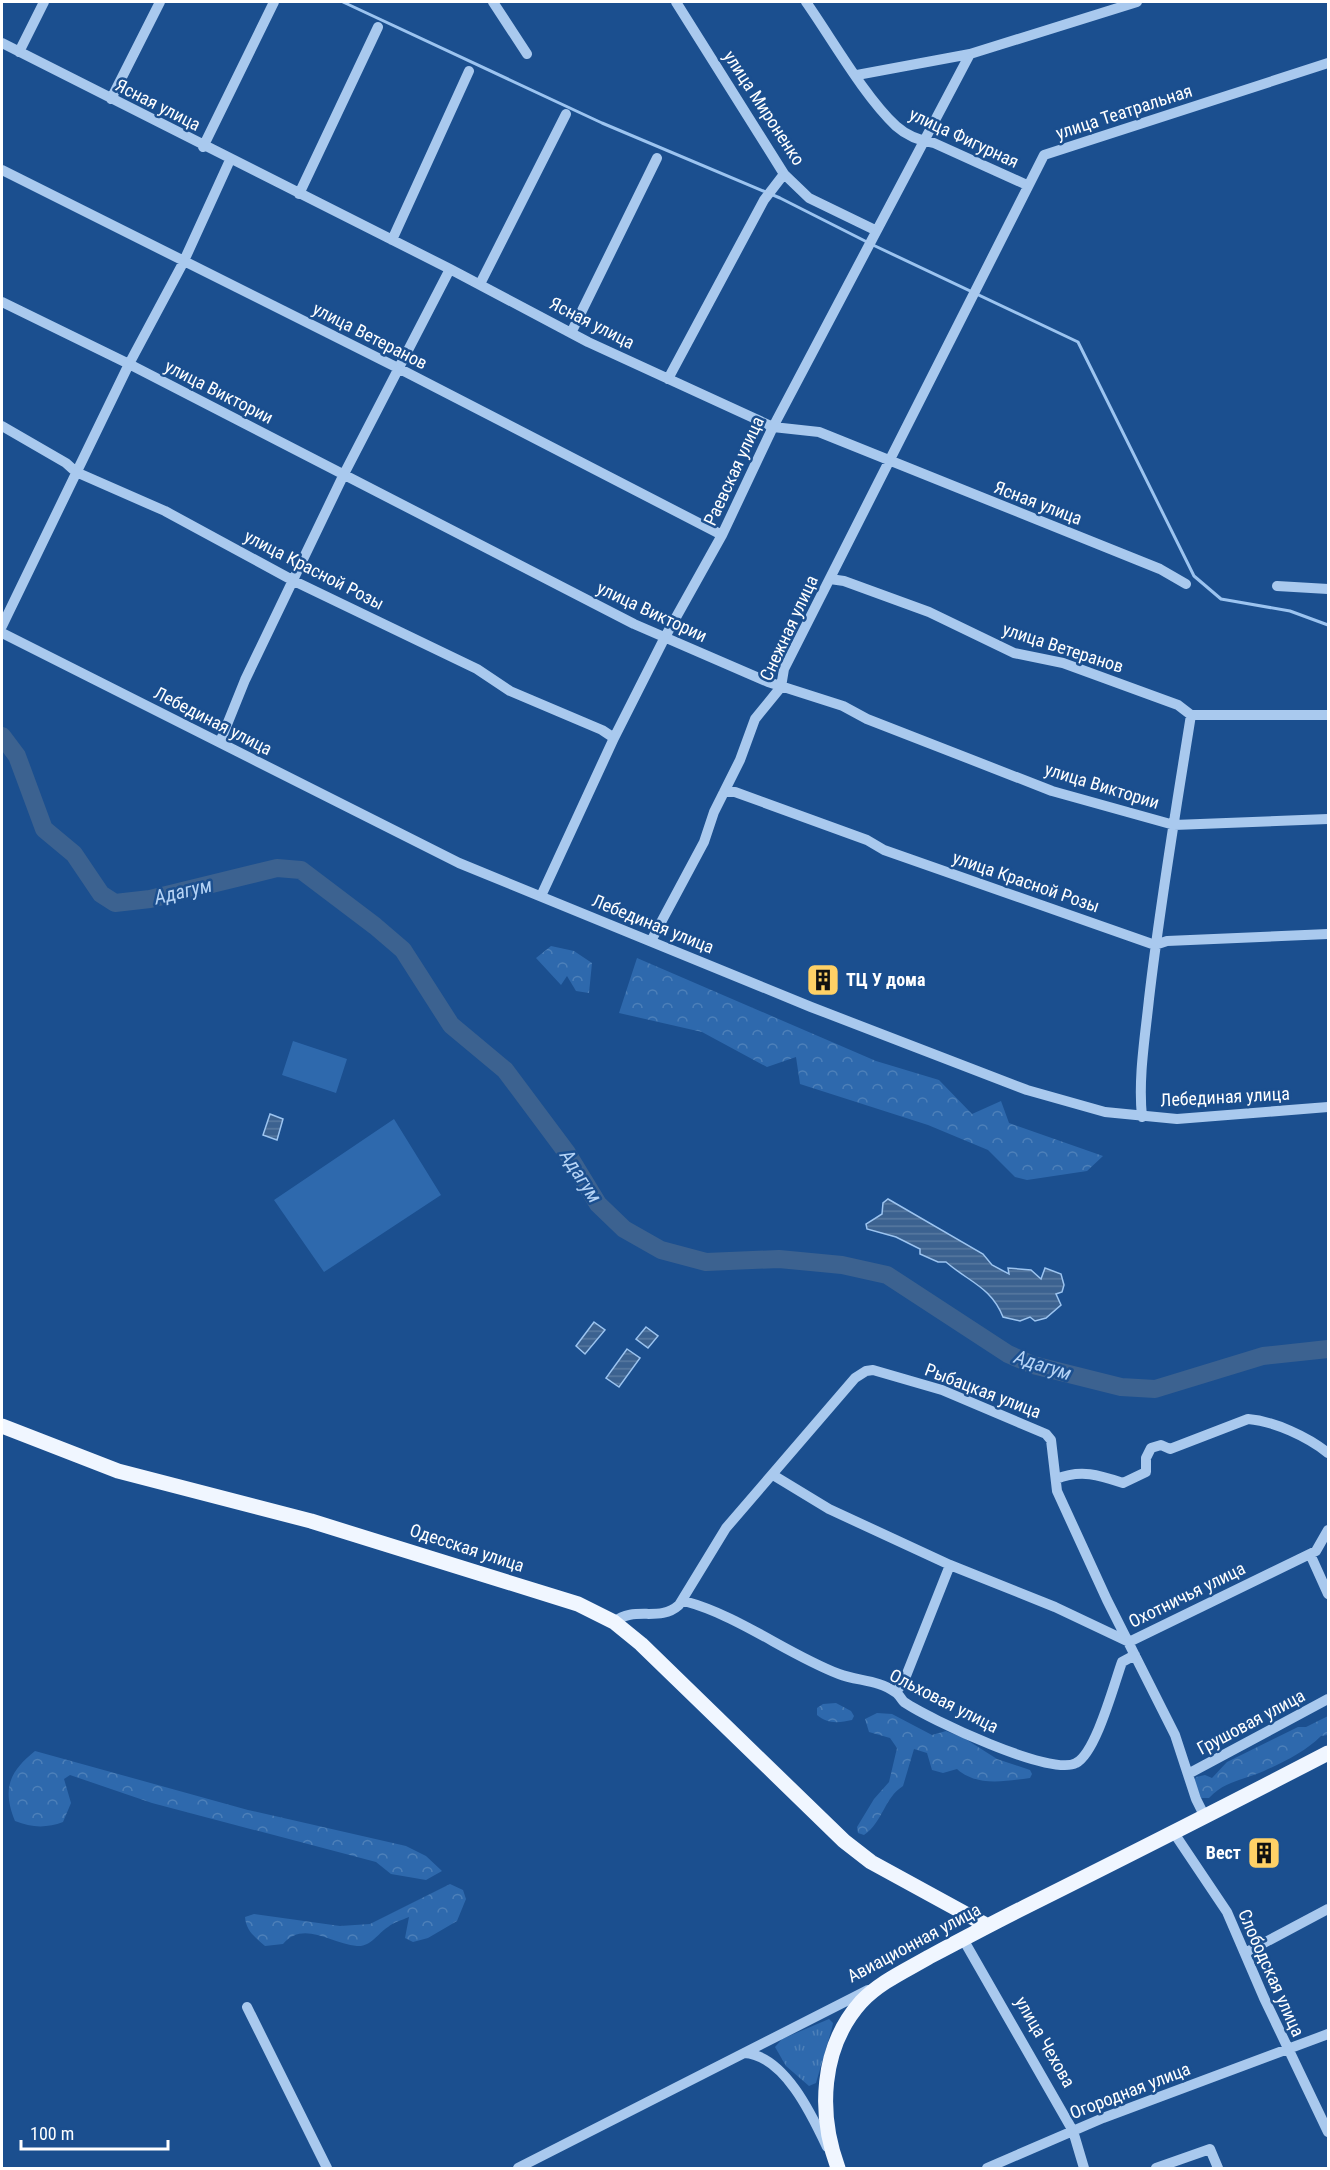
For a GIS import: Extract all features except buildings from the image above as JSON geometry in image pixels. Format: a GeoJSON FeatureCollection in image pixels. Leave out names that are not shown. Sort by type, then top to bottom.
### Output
{"type":"FeatureCollection","features":[{"type":"Feature","properties":{"kind":"main road","name":"Одесская улица"},"geometry":{"type":"LineString","coordinates":[[2,1426],[118,1471],[311,1521],[579,1604],[614,1622],[650,1652],[844,1841],[871,1862],[988,1926]]}},
{"type":"Feature","properties":{"kind":"main road","name":"Авиационная улица"},"geometry":{"type":"LineString","coordinates":[[884,1982],[988,1926],[1329,1753]]}},
{"type":"Feature","properties":{"kind":"main road"},"geometry":{"type":"LineString","coordinates":[[838,2169],[826,2126],[824,2102],[828,2072],[836,2047],[851,2015],[884,1982]]}},
{"type":"Feature","properties":{"kind":"street"},"geometry":{"type":"LineString","coordinates":[[19,52],[44,2]]}},
{"type":"Feature","properties":{"kind":"street"},"geometry":{"type":"LineString","coordinates":[[111,99],[160,2]]}},
{"type":"Feature","properties":{"kind":"street"},"geometry":{"type":"LineString","coordinates":[[203,147],[274,2]]}},
{"type":"Feature","properties":{"kind":"street"},"geometry":{"type":"LineString","coordinates":[[494,2],[527,54]]}},
{"type":"Feature","properties":{"kind":"street","name":"улица Мироненко"},"geometry":{"type":"LineString","coordinates":[[676,2],[784,174],[809,198],[871,239]]}},
{"type":"Feature","properties":{"kind":"street","name":"улица Фигурная"},"geometry":{"type":"LineString","coordinates":[[806,2],[874,100],[897,127],[922,141],[934,143],[1027,185]]}},
{"type":"Feature","properties":{"kind":"street"},"geometry":{"type":"LineString","coordinates":[[857,75],[970,54],[1137,2]]}},
{"type":"Feature","properties":{"kind":"street"},"geometry":{"type":"LineString","coordinates":[[299,194],[378,27]]}},
{"type":"Feature","properties":{"kind":"street","name":"Ясная улица"},"geometry":{"type":"LineString","coordinates":[[2,43],[203,147],[480,284],[571,333],[773,427],[819,432],[1160,569],[1186,584]]}},
{"type":"Feature","properties":{"kind":"street","name":"Раевская улица"},"geometry":{"type":"LineString","coordinates":[[541,896],[614,738],[665,637],[722,535],[773,427],[922,141],[966,65],[970,54]]}},
{"type":"Feature","properties":{"kind":"street","name":"улица Театральная"},"geometry":{"type":"LineString","coordinates":[[940,359],[1044,155],[1329,63]]}},
{"type":"Feature","properties":{"kind":"street"},"geometry":{"type":"LineString","coordinates":[[392,240],[469,70]]}},
{"type":"Feature","properties":{"kind":"street"},"geometry":{"type":"LineString","coordinates":[[480,284],[567,114]]}},
{"type":"Feature","properties":{"kind":"street"},"geometry":{"type":"LineString","coordinates":[[571,333],[657,158]]}},
{"type":"Feature","properties":{"kind":"street"},"geometry":{"type":"LineString","coordinates":[[2,626],[129,364],[183,262],[230,160]]}},
{"type":"Feature","properties":{"kind":"street","name":"улица Ветеранов"},"geometry":{"type":"LineString","coordinates":[[2,170],[398,368],[722,535]]}},
{"type":"Feature","properties":{"kind":"street"},"geometry":{"type":"LineString","coordinates":[[668,379],[764,201],[784,174]]}},
{"type":"Feature","properties":{"kind":"street"},"geometry":{"type":"LineString","coordinates":[[220,742],[245,680],[344,474],[450,269]]}},
{"type":"Feature","properties":{"kind":"street","name":"улица Виктории"},"geometry":{"type":"LineString","coordinates":[[2,302],[129,364],[615,615],[781,687],[843,706],[867,719],[1052,792],[1174,825],[1329,819]]}},
{"type":"Feature","properties":{"kind":"street","name":"Снежная улица"},"geometry":{"type":"LineString","coordinates":[[651,941],[704,842],[740,760],[755,719],[781,687],[784,669],[940,359]]}},
{"type":"Feature","properties":{"kind":"street","name":"улица Красной Розы"},"geometry":{"type":"LineString","coordinates":[[2,426],[66,463],[76,472],[165,511],[294,581],[477,669],[510,691],[602,730],[614,738]]}},
{"type":"Feature","properties":{"kind":"street","name":"улица Ветеранов"},"geometry":{"type":"LineString","coordinates":[[830,579],[844,581],[928,612],[1014,653],[1063,663],[1178,705],[1191,715],[1329,715]]}},
{"type":"Feature","properties":{"kind":"street"},"geometry":{"type":"LineString","coordinates":[[1277,586],[1329,589]]}},
{"type":"Feature","properties":{"kind":"street","name":"Лебединая улица"},"geometry":{"type":"LineString","coordinates":[[2,633],[459,863],[811,1007],[1027,1090],[1105,1112],[1142,1117],[1215,1118],[1329,1107]]}},
{"type":"Feature","properties":{"kind":"street"},"geometry":{"type":"LineString","coordinates":[[1142,1117],[1141,1076],[1155,945],[1191,715]]}},
{"type":"Feature","properties":{"kind":"street","name":"улица Красной Розы"},"geometry":{"type":"LineString","coordinates":[[724,792],[735,792],[867,840],[884,850],[1155,945],[1167,941],[1329,934]]}},
{"type":"Feature","properties":{"kind":"street","name":"Рыбацкая улица"},"geometry":{"type":"LineString","coordinates":[[773,1475],[855,1378],[866,1371],[873,1370],[942,1390],[1046,1434],[1053,1449],[1052,1462],[1056,1479]]}},
{"type":"Feature","properties":{"kind":"street"},"geometry":{"type":"LineString","coordinates":[[1205,1817],[1175,1735],[1078,1539],[1057,1491],[1056,1479],[1070,1473],[1092,1473],[1123,1483],[1146,1472],[1146,1458],[1151,1448],[1161,1445],[1170,1449],[1248,1419],[1261,1419],[1316,1444],[1329,1453]]}},
{"type":"Feature","properties":{"kind":"street"},"geometry":{"type":"LineString","coordinates":[[614,1622],[622,1616],[636,1612],[660,1615],[672,1612],[684,1601],[726,1528],[773,1475]]}},
{"type":"Feature","properties":{"kind":"street","name":"Охотничья улица"},"geometry":{"type":"LineString","coordinates":[[773,1475],[829,1509],[950,1565],[1055,1607],[1129,1642],[1316,1551],[1329,1530]]}},
{"type":"Feature","properties":{"kind":"street"},"geometry":{"type":"LineString","coordinates":[[1310,1554],[1329,1594]]}},
{"type":"Feature","properties":{"kind":"street"},"geometry":{"type":"LineString","coordinates":[[896,1692],[904,1681],[950,1565]]}},
{"type":"Feature","properties":{"kind":"street","name":"Ольховая улица"},"geometry":{"type":"LineString","coordinates":[[684,1601],[738,1621],[790,1650],[841,1674],[866,1680],[896,1692],[903,1701],[1009,1752],[1046,1764],[1067,1767],[1086,1756],[1122,1662],[1135,1655]]}},
{"type":"Feature","properties":{"kind":"street","name":"Грушовая улица"},"geometry":{"type":"LineString","coordinates":[[1188,1774],[1329,1699]]}},
{"type":"Feature","properties":{"kind":"street","name":"Слободская улица"},"geometry":{"type":"LineString","coordinates":[[1174,1833],[1227,1911],[1287,2049],[1324,2112],[1329,2132]]}},
{"type":"Feature","properties":{"kind":"street"},"geometry":{"type":"LineString","coordinates":[[1245,1953],[1329,1909]]}},
{"type":"Feature","properties":{"kind":"street","name":"улица Чехова"},"geometry":{"type":"LineString","coordinates":[[963,1939],[1073,2131],[1084,2169]]}},
{"type":"Feature","properties":{"kind":"street","name":"Авиационная улица"},"geometry":{"type":"LineString","coordinates":[[518,2169],[884,1982]]}},
{"type":"Feature","properties":{"kind":"street"},"geometry":{"type":"LineString","coordinates":[[247,2007],[327,2169]]}},
{"type":"Feature","properties":{"kind":"street","name":"Огородная улица"},"geometry":{"type":"LineString","coordinates":[[987,2169],[1073,2131],[1329,2034]]}},
{"type":"Feature","properties":{"kind":"street"},"geometry":{"type":"LineString","coordinates":[[744,2053],[754,2053],[769,2061],[791,2084],[814,2120],[838,2169]]}},
{"type":"Feature","properties":{"kind":"street"},"geometry":{"type":"LineString","coordinates":[[1156,2169],[1210,2149],[1218,2169]]}},
{"type":"Feature","properties":{"kind":"green space"},"geometry":{"type":"Polygon","coordinates":[[[551,946],[574,951],[592,963],[589,993],[576,991],[567,976],[561,985],[536,958],[551,946]]]}},
{"type":"Feature","properties":{"kind":"green space"},"geometry":{"type":"Polygon","coordinates":[[[637,958],[876,1061],[939,1080],[972,1114],[1001,1101],[1009,1123],[1103,1156],[1087,1171],[1027,1180],[1015,1177],[988,1150],[928,1125],[800,1084],[796,1057],[767,1067],[702,1032],[619,1013],[637,958]]]}},
{"type":"Feature","properties":{"kind":"green space"},"geometry":{"type":"Polygon","coordinates":[[[293,1041],[347,1059],[336,1093],[282,1075],[293,1041]]]}},
{"type":"Feature","properties":{"kind":"green space"},"geometry":{"type":"Polygon","coordinates":[[[394,1119],[441,1195],[324,1272],[274,1200],[394,1119]]]}},
{"type":"Feature","properties":{"kind":"green space"},"geometry":{"type":"Polygon","coordinates":[[[836,1703],[851,1711],[854,1716],[852,1720],[833,1722],[817,1715],[817,1708],[823,1704],[836,1703]]]}},
{"type":"Feature","properties":{"kind":"green space"},"geometry":{"type":"Polygon","coordinates":[[[877,1713],[892,1714],[932,1735],[946,1731],[964,1738],[997,1759],[1030,1770],[1032,1774],[1030,1778],[982,1781],[965,1775],[957,1769],[943,1773],[932,1770],[927,1753],[914,1749],[903,1786],[892,1797],[870,1830],[864,1835],[858,1833],[857,1827],[874,1799],[889,1782],[897,1748],[890,1738],[869,1732],[865,1719],[877,1713]]]}},
{"type":"Feature","properties":{"kind":"green space"},"geometry":{"type":"Polygon","coordinates":[[[1328,1716],[1328,1735],[1321,1736],[1302,1751],[1279,1764],[1228,1784],[1209,1798],[1201,1798],[1194,1781],[1196,1777],[1205,1775],[1212,1778],[1227,1762],[1298,1727],[1306,1727],[1328,1716]]]}},
{"type":"Feature","properties":{"kind":"green space"},"geometry":{"type":"Polygon","coordinates":[[[35,1751],[248,1810],[406,1846],[426,1856],[442,1871],[426,1880],[391,1874],[376,1862],[152,1803],[70,1775],[64,1779],[71,1803],[63,1822],[39,1826],[27,1825],[15,1821],[9,1800],[9,1790],[10,1782],[19,1766],[35,1751]]]}},
{"type":"Feature","properties":{"kind":"green space"},"geometry":{"type":"Polygon","coordinates":[[[450,1884],[463,1890],[466,1899],[457,1921],[428,1938],[413,1942],[405,1938],[409,1917],[390,1925],[374,1940],[362,1946],[308,1933],[291,1937],[283,1944],[265,1946],[247,1926],[245,1917],[254,1914],[340,1926],[370,1924],[450,1884]]]}},
{"type":"Feature","properties":{"kind":"green space"},"geometry":{"type":"Polygon","coordinates":[[[829,2019],[833,2023],[832,2028],[816,2083],[809,2086],[786,2066],[775,2047],[782,2039],[829,2019]]]}},
{"type":"Feature","properties":{"kind":"shaded area"},"geometry":{"type":"Polygon","coordinates":[[[270,1114],[283,1119],[277,1140],[263,1135],[270,1114]]]}},
{"type":"Feature","properties":{"kind":"shaded area"},"geometry":{"type":"Polygon","coordinates":[[[888,1199],[983,1254],[992,1265],[1009,1274],[1008,1268],[1031,1270],[1041,1279],[1045,1268],[1061,1274],[1064,1285],[1062,1292],[1056,1294],[1061,1305],[1046,1318],[1035,1321],[1030,1317],[1020,1321],[1003,1317],[986,1292],[946,1262],[938,1262],[920,1254],[920,1249],[896,1237],[867,1229],[866,1224],[882,1214],[883,1203],[888,1199]]]}},
{"type":"Feature","properties":{"kind":"shaded area"},"geometry":{"type":"Polygon","coordinates":[[[594,1322],[605,1330],[585,1354],[576,1346],[594,1322]]]}},
{"type":"Feature","properties":{"kind":"shaded area"},"geometry":{"type":"Polygon","coordinates":[[[646,1327],[658,1336],[648,1348],[636,1339],[646,1327]]]}},
{"type":"Feature","properties":{"kind":"shaded area"},"geometry":{"type":"Polygon","coordinates":[[[627,1349],[640,1358],[619,1387],[606,1378],[627,1349]]]}},
{"type":"Feature","properties":{"kind":"waterway"},"geometry":{"type":"LineString","coordinates":[[343,2],[602,123],[780,198],[867,242]]}},
{"type":"Feature","properties":{"kind":"waterway"},"geometry":{"type":"LineString","coordinates":[[873,245],[1078,342],[1194,576],[1221,599],[1290,611],[1328,625]]}},
{"type":"Feature","properties":{"kind":"waterway","name":"Адагум"},"geometry":{"type":"LineString","coordinates":[[2,736],[17,756],[44,829],[74,854],[101,894],[115,903],[150,899],[277,868],[301,870],[375,926],[403,950],[451,1025],[505,1070],[567,1153],[598,1204],[624,1229],[661,1250],[706,1262],[779,1259],[842,1265],[887,1275],[1008,1354],[1033,1365],[1121,1387],[1155,1389],[1263,1356],[1328,1349]]}},
{"type":"Feature","properties":{"kind":"place","name":"ТЦ У дома"},"geometry":{"type":"Point","coordinates":[823,980]}},
{"type":"Feature","properties":{"kind":"place","name":"Вест"},"geometry":{"type":"Point","coordinates":[1264,1853]}}]}
